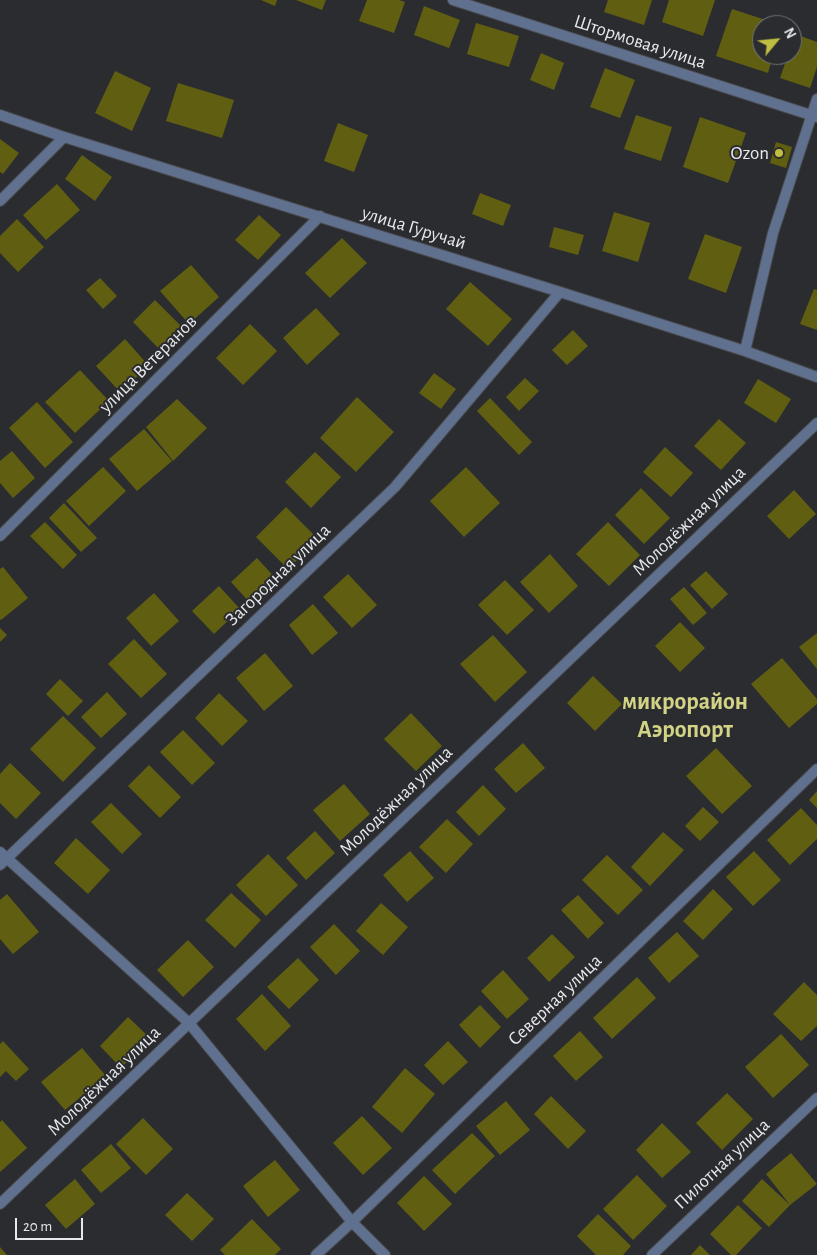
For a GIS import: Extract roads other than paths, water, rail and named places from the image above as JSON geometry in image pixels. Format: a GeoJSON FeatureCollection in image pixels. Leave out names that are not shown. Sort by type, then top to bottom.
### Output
{"type":"FeatureCollection","features":[{"type":"Feature","properties":{"kind":"street","name":"Штормовая улица"},"geometry":{"type":"LineString","coordinates":[[452,0],[814,116]]}},
{"type":"Feature","properties":{"kind":"street"},"geometry":{"type":"LineString","coordinates":[[745,351],[773,233],[814,116],[817,99]]}},
{"type":"Feature","properties":{"kind":"street","name":"улица Гуручай"},"geometry":{"type":"LineString","coordinates":[[0,115],[64,137],[745,351],[817,376]]}},
{"type":"Feature","properties":{"kind":"street"},"geometry":{"type":"LineString","coordinates":[[0,201],[64,137]]}},
{"type":"Feature","properties":{"kind":"street","name":"улица Ветеранов"},"geometry":{"type":"LineString","coordinates":[[0,536],[320,216]]}},
{"type":"Feature","properties":{"kind":"street","name":"Загородная улица"},"geometry":{"type":"LineString","coordinates":[[2,859],[395,487],[560,292]]}},
{"type":"Feature","properties":{"kind":"street","name":"Молодёжная улица"},"geometry":{"type":"LineString","coordinates":[[0,1204],[817,423]]}},
{"type":"Feature","properties":{"kind":"street","name":"Северная улица"},"geometry":{"type":"LineString","coordinates":[[316,1255],[817,770]]}},
{"type":"Feature","properties":{"kind":"street"},"geometry":{"type":"LineString","coordinates":[[2,859],[190,1023],[352,1222],[384,1255]]}},
{"type":"Feature","properties":{"kind":"street","name":"Пилотная улица"},"geometry":{"type":"LineString","coordinates":[[652,1255],[817,1098]]}},
{"type":"Feature","properties":{"kind":"place","name":"Ozon"},"geometry":{"type":"Point","coordinates":[779,153]}},
{"type":"Feature","properties":{"kind":"district","name":"микрорайон Аэропорт"},"geometry":{"type":"Point","coordinates":[685,716]}}]}
